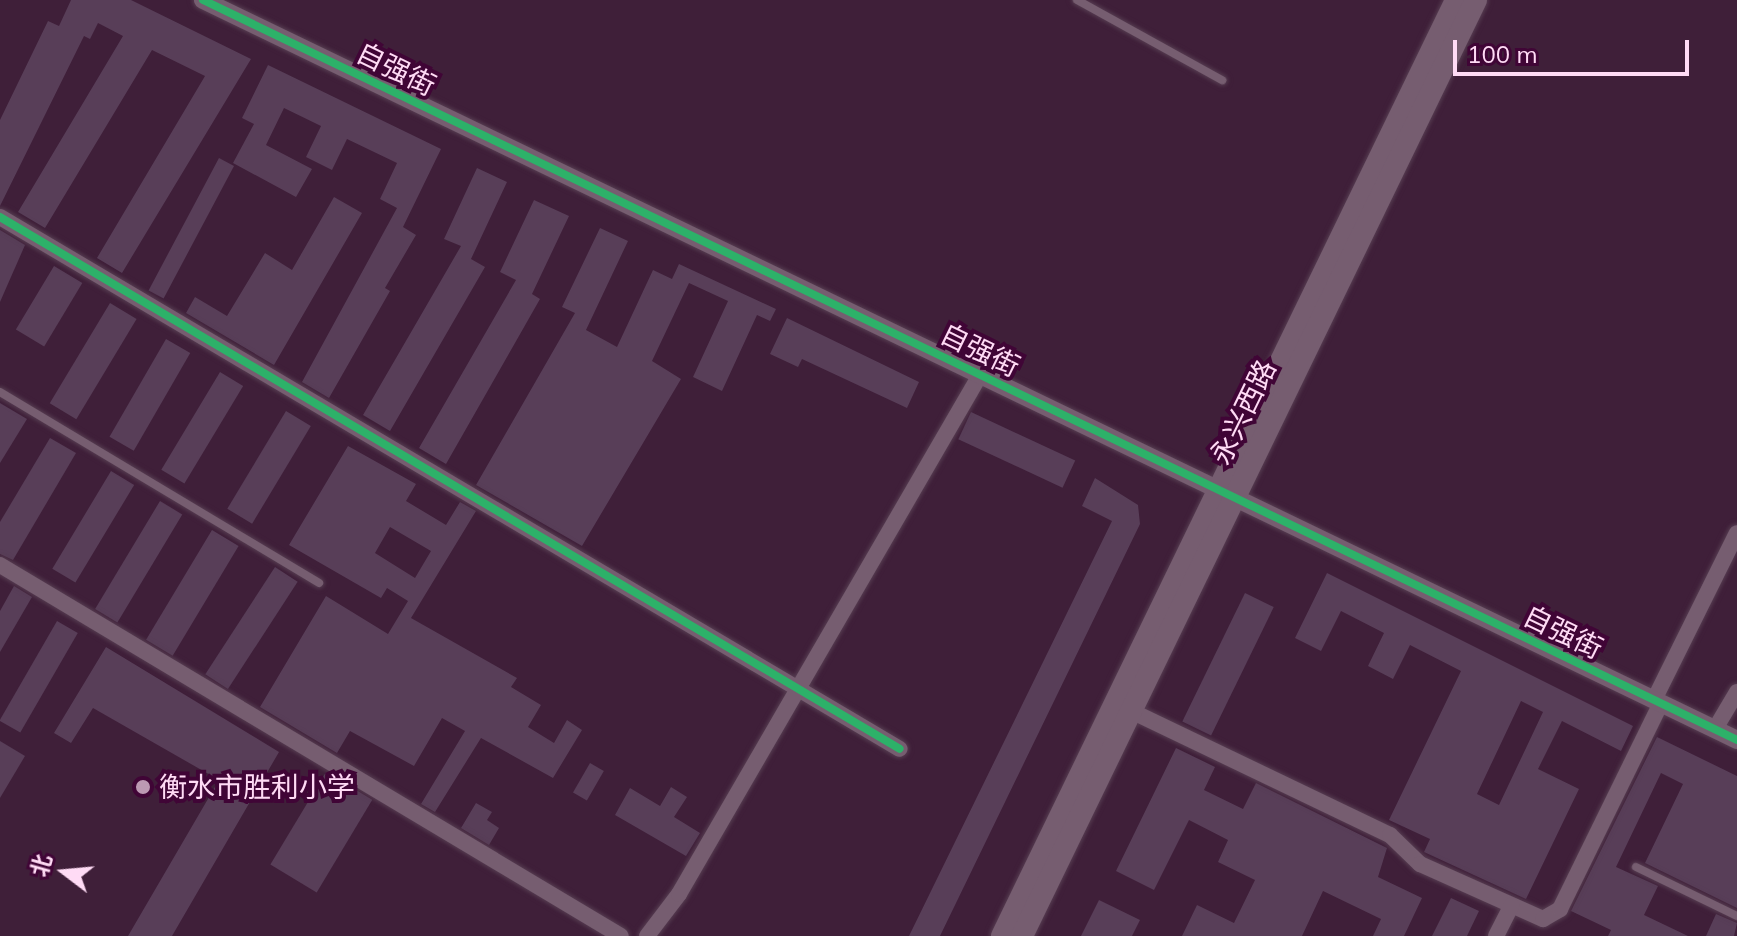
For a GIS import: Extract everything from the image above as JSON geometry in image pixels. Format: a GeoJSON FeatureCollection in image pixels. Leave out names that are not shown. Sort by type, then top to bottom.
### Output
{"type":"FeatureCollection","features":[{"type":"Feature","properties":{"kind":"main road","name":"永兴西路"},"geometry":{"type":"LineString","coordinates":[[1022,936],[1131,711],[1226,494],[1456,0]]}},
{"type":"Feature","properties":{"kind":"main road","name":"永兴西路"},"geometry":{"type":"LineString","coordinates":[[1002,936],[1476,0]]}},
{"type":"Feature","properties":{"kind":"street","name":"自强街"},"geometry":{"type":"LineString","coordinates":[[203,0],[1737,740]]}},
{"type":"Feature","properties":{"kind":"street"},"geometry":{"type":"LineString","coordinates":[[0,217],[900,749]]}},
{"type":"Feature","properties":{"kind":"street"},"geometry":{"type":"LineString","coordinates":[[647,936],[679,894],[980,375]]}},
{"type":"Feature","properties":{"kind":"street"},"geometry":{"type":"LineString","coordinates":[[1131,711],[1390,835],[1420,864],[1543,919],[1560,909],[1737,533]]}},
{"type":"Feature","properties":{"kind":"street"},"geometry":{"type":"LineString","coordinates":[[0,565],[621,936]]}},
{"type":"Feature","properties":{"kind":"street"},"geometry":{"type":"LineString","coordinates":[[1715,729],[1737,692]]}},
{"type":"Feature","properties":{"kind":"street"},"geometry":{"type":"LineString","coordinates":[[1496,936],[1511,906]]}},
{"type":"Feature","properties":{"kind":"lane"},"geometry":{"type":"LineString","coordinates":[[1077,0],[1222,80]]}},
{"type":"Feature","properties":{"kind":"lane"},"geometry":{"type":"LineString","coordinates":[[0,392],[319,583]]}},
{"type":"Feature","properties":{"kind":"lane"},"geometry":{"type":"LineString","coordinates":[[1636,867],[1737,916]]}},
{"type":"Feature","properties":{"kind":"building"},"geometry":{"type":"Polygon","coordinates":[[[71,0],[131,0],[251,59],[122,273],[97,258],[205,76],[152,50],[45,228],[18,212],[123,36],[98,23],[90,39],[84,36],[0,206],[0,120],[48,21],[59,26],[71,0]]]}},
{"type":"Feature","properties":{"kind":"building"},"geometry":{"type":"Polygon","coordinates":[[[268,65],[441,149],[403,227],[416,235],[385,288],[390,291],[329,398],[302,382],[397,208],[380,199],[397,163],[347,139],[332,170],[306,157],[321,126],[284,108],[266,145],[312,169],[296,197],[233,163],[254,124],[242,118],[268,65]]]}},
{"type":"Feature","properties":{"kind":"building"},"geometry":{"type":"Polygon","coordinates":[[[219,158],[234,166],[164,298],[149,290],[219,158]]]}},
{"type":"Feature","properties":{"kind":"building"},"geometry":{"type":"Polygon","coordinates":[[[477,168],[507,182],[471,259],[485,267],[390,431],[363,415],[461,246],[444,239],[477,168]]]}},
{"type":"Feature","properties":{"kind":"building"},"geometry":{"type":"Polygon","coordinates":[[[334,197],[362,213],[274,365],[186,313],[195,297],[227,316],[265,253],[292,270],[334,197]]]}},
{"type":"Feature","properties":{"kind":"building"},"geometry":{"type":"Polygon","coordinates":[[[534,200],[569,216],[532,294],[540,299],[446,464],[419,448],[516,280],[500,272],[534,200]]]}},
{"type":"Feature","properties":{"kind":"building"},"geometry":{"type":"Polygon","coordinates":[[[600,228],[628,241],[586,330],[617,347],[653,270],[672,279],[679,264],[776,309],[770,321],[757,315],[722,391],[693,377],[728,301],[689,283],[652,361],[681,379],[582,546],[476,485],[575,313],[562,307],[600,228]]]}},
{"type":"Feature","properties":{"kind":"building"},"geometry":{"type":"Polygon","coordinates":[[[0,230],[25,245],[0,302],[0,230]]]}},
{"type":"Feature","properties":{"kind":"building"},"geometry":{"type":"Polygon","coordinates":[[[54,266],[82,283],[44,346],[16,329],[54,266]]]}},
{"type":"Feature","properties":{"kind":"building"},"geometry":{"type":"Polygon","coordinates":[[[110,303],[137,319],[76,419],[50,403],[110,303]]]}},
{"type":"Feature","properties":{"kind":"building"},"geometry":{"type":"Polygon","coordinates":[[[787,318],[919,382],[907,408],[802,359],[798,367],[770,354],[787,318]]]}},
{"type":"Feature","properties":{"kind":"building"},"geometry":{"type":"Polygon","coordinates":[[[166,339],[190,353],[134,451],[110,437],[166,339]]]}},
{"type":"Feature","properties":{"kind":"building"},"geometry":{"type":"Polygon","coordinates":[[[220,372],[243,386],[184,484],[161,470],[220,372]]]}},
{"type":"Feature","properties":{"kind":"building"},"geometry":{"type":"Polygon","coordinates":[[[0,403],[27,419],[0,463],[0,403]]]}},
{"type":"Feature","properties":{"kind":"building"},"geometry":{"type":"Polygon","coordinates":[[[286,411],[311,426],[252,524],[227,509],[286,411]]]}},
{"type":"Feature","properties":{"kind":"building"},"geometry":{"type":"Polygon","coordinates":[[[971,412],[1075,461],[1063,488],[958,439],[971,412]]]}},
{"type":"Feature","properties":{"kind":"building"},"geometry":{"type":"Polygon","coordinates":[[[50,438],[76,453],[13,560],[0,554],[0,522],[50,438]]]}},
{"type":"Feature","properties":{"kind":"building"},"geometry":{"type":"Polygon","coordinates":[[[348,446],[416,484],[406,501],[446,525],[460,502],[476,511],[411,618],[517,678],[511,687],[541,705],[528,727],[554,743],[567,720],[582,730],[553,778],[481,738],[435,812],[421,804],[465,731],[442,718],[414,766],[350,731],[337,753],[260,707],[326,596],[388,634],[408,601],[387,588],[381,598],[289,545],[348,446]],[[390,527],[375,553],[415,578],[431,551],[390,527]]]}},
{"type":"Feature","properties":{"kind":"building"},"geometry":{"type":"Polygon","coordinates":[[[111,471],[134,485],[75,583],[52,569],[111,471]]]}},
{"type":"Feature","properties":{"kind":"building"},"geometry":{"type":"Polygon","coordinates":[[[1095,478],[1138,505],[1140,524],[940,936],[909,936],[1112,521],[1082,506],[1095,478]]]}},
{"type":"Feature","properties":{"kind":"building"},"geometry":{"type":"Polygon","coordinates":[[[160,501],[182,514],[117,622],[95,609],[160,501]]]}},
{"type":"Feature","properties":{"kind":"building"},"geometry":{"type":"Polygon","coordinates":[[[212,530],[239,546],[173,656],[146,640],[212,530]]]}},
{"type":"Feature","properties":{"kind":"building"},"geometry":{"type":"Polygon","coordinates":[[[275,567],[298,582],[228,689],[205,674],[275,567]]]}},
{"type":"Feature","properties":{"kind":"building"},"geometry":{"type":"Polygon","coordinates":[[[1327,573],[1633,726],[1621,751],[1562,721],[1538,769],[1579,789],[1526,899],[1424,852],[1430,839],[1389,820],[1461,671],[1410,645],[1393,679],[1368,666],[1384,633],[1341,611],[1321,651],[1295,638],[1327,573]],[[1521,701],[1477,794],[1499,805],[1543,712],[1521,701]]]}},
{"type":"Feature","properties":{"kind":"building"},"geometry":{"type":"Polygon","coordinates":[[[14,586],[32,597],[0,652],[0,611],[14,586]]]}},
{"type":"Feature","properties":{"kind":"building"},"geometry":{"type":"Polygon","coordinates":[[[1245,593],[1274,607],[1211,736],[1182,722],[1245,593]]]}},
{"type":"Feature","properties":{"kind":"building"},"geometry":{"type":"Polygon","coordinates":[[[57,621],[78,633],[20,733],[0,720],[57,621]]]}},
{"type":"Feature","properties":{"kind":"building"},"geometry":{"type":"Polygon","coordinates":[[[106,647],[279,752],[172,936],[128,936],[219,780],[93,708],[71,743],[54,733],[106,647]]]}},
{"type":"Feature","properties":{"kind":"building"},"geometry":{"type":"Polygon","coordinates":[[[1657,737],[1737,776],[1737,908],[1645,863],[1683,784],[1661,773],[1616,867],[1658,886],[1644,915],[1688,936],[1608,936],[1611,930],[1571,911],[1657,737]]]}},
{"type":"Feature","properties":{"kind":"building"},"geometry":{"type":"Polygon","coordinates":[[[0,741],[25,756],[0,798],[0,741]]]}},
{"type":"Feature","properties":{"kind":"building"},"geometry":{"type":"Polygon","coordinates":[[[1176,748],[1215,767],[1204,790],[1243,809],[1256,783],[1387,848],[1378,877],[1422,898],[1404,936],[1373,936],[1381,919],[1323,891],[1302,936],[1182,936],[1197,905],[1234,923],[1255,880],[1218,862],[1228,840],[1189,820],[1154,890],[1116,871],[1176,748]]]}},
{"type":"Feature","properties":{"kind":"building"},"geometry":{"type":"Polygon","coordinates":[[[590,763],[604,771],[587,800],[573,792],[590,763]]]}},
{"type":"Feature","properties":{"kind":"building"},"geometry":{"type":"Polygon","coordinates":[[[326,772],[372,800],[317,892],[270,865],[326,772]]]}},
{"type":"Feature","properties":{"kind":"building"},"geometry":{"type":"Polygon","coordinates":[[[671,787],[687,797],[674,817],[700,833],[686,856],[615,815],[630,788],[660,806],[671,787]]]}},
{"type":"Feature","properties":{"kind":"building"},"geometry":{"type":"Polygon","coordinates":[[[476,803],[492,812],[487,820],[499,828],[489,845],[461,828],[476,803]]]}},
{"type":"Feature","properties":{"kind":"building"},"geometry":{"type":"Polygon","coordinates":[[[1451,898],[1479,911],[1467,936],[1432,936],[1451,898]]]}},
{"type":"Feature","properties":{"kind":"building"},"geometry":{"type":"Polygon","coordinates":[[[1099,900],[1140,920],[1132,936],[1081,936],[1099,900]]]}},
{"type":"Feature","properties":{"kind":"building"},"geometry":{"type":"Polygon","coordinates":[[[1716,914],[1737,923],[1734,936],[1706,936],[1716,914]]]}},
{"type":"Feature","properties":{"kind":"cycle path"},"geometry":{"type":"LineString","coordinates":[[203,0],[1737,740]]}},
{"type":"Feature","properties":{"kind":"cycle path"},"geometry":{"type":"LineString","coordinates":[[0,217],[900,749]]}},
{"type":"Feature","properties":{"kind":"place","name":"衡水市胜利小学"},"geometry":{"type":"Point","coordinates":[143,787]}}]}
